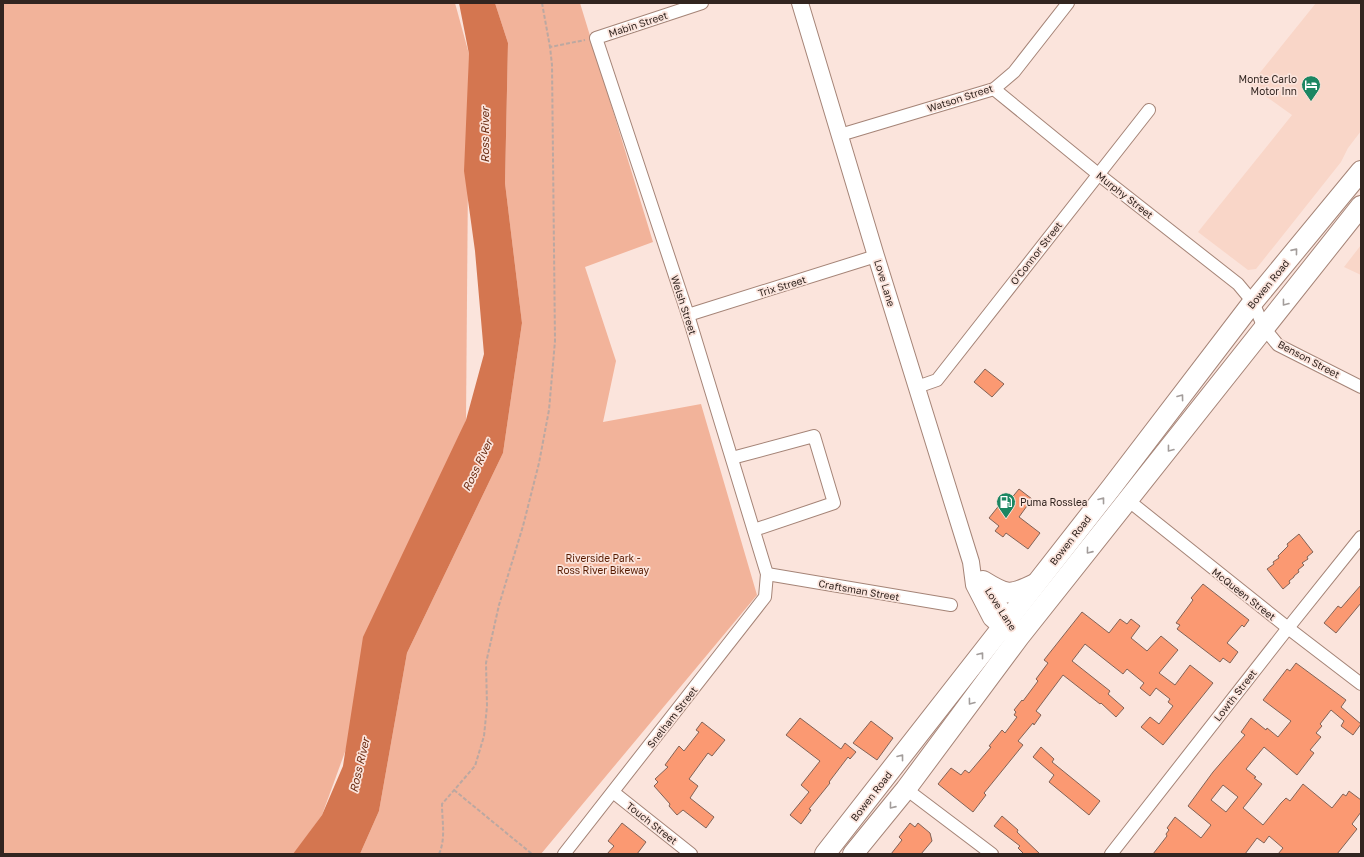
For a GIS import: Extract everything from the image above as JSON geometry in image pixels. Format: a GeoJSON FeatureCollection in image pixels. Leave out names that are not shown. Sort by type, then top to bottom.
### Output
{"type":"FeatureCollection","features":[{"type":"Feature","properties":{"kind":"main road","name":"Bowen Road"},"geometry":{"type":"LineString","coordinates":[[825,854],[1038,583],[1253,302],[1361,170]]}},
{"type":"Feature","properties":{"kind":"main road"},"geometry":{"type":"LineString","coordinates":[[853,854],[906,789],[1020,637],[1361,206]]}},
{"type":"Feature","properties":{"kind":"main road"},"geometry":{"type":"LineString","coordinates":[[983,581],[996,590],[1010,594],[1022,591],[1038,583]]}},
{"type":"Feature","properties":{"kind":"street","name":"Mabin Street"},"geometry":{"type":"LineString","coordinates":[[596,38],[702,3]]}},
{"type":"Feature","properties":{"kind":"street","name":"Love Lane"},"geometry":{"type":"LineString","coordinates":[[800,3],[876,256],[971,562],[974,585],[991,618],[1005,624],[1020,637]]}},
{"type":"Feature","properties":{"kind":"street","name":"Watson Street"},"geometry":{"type":"LineString","coordinates":[[840,135],[994,89],[1014,72],[1068,3]]}},
{"type":"Feature","properties":{"kind":"street","name":"Welsh Street"},"geometry":{"type":"LineString","coordinates":[[596,38],[688,315],[767,574]]}},
{"type":"Feature","properties":{"kind":"street","name":"Murphy Street"},"geometry":{"type":"LineString","coordinates":[[994,89],[1098,174],[1238,284],[1253,302]]}},
{"type":"Feature","properties":{"kind":"street","name":"O'Connor Street"},"geometry":{"type":"LineString","coordinates":[[917,387],[937,380],[1149,110]]}},
{"type":"Feature","properties":{"kind":"street","name":"Trix Street"},"geometry":{"type":"LineString","coordinates":[[688,315],[876,256]]}},
{"type":"Feature","properties":{"kind":"street","name":"Benson Street"},"geometry":{"type":"LineString","coordinates":[[1253,302],[1264,328],[1278,345],[1361,387]]}},
{"type":"Feature","properties":{"kind":"street"},"geometry":{"type":"LineString","coordinates":[[732,458],[814,436],[834,503],[754,530]]}},
{"type":"Feature","properties":{"kind":"street","name":"McQueen Street"},"geometry":{"type":"LineString","coordinates":[[1129,501],[1288,628],[1361,684]]}},
{"type":"Feature","properties":{"kind":"street","name":"Lowth Street"},"geometry":{"type":"LineString","coordinates":[[1111,854],[1361,537]]}},
{"type":"Feature","properties":{"kind":"street","name":"Love Lane"},"geometry":{"type":"LineString","coordinates":[[971,562],[997,604],[1005,624]]}},
{"type":"Feature","properties":{"kind":"street","name":"Craftsman Street"},"geometry":{"type":"LineString","coordinates":[[767,574],[951,605]]}},
{"type":"Feature","properties":{"kind":"street","name":"Snelham Street"},"geometry":{"type":"LineString","coordinates":[[564,854],[765,597],[767,574]]}},
{"type":"Feature","properties":{"kind":"street"},"geometry":{"type":"LineString","coordinates":[[906,789],[992,854]]}},
{"type":"Feature","properties":{"kind":"street","name":"Touch Street"},"geometry":{"type":"LineString","coordinates":[[613,792],[691,854]]}},
{"type":"Feature","properties":{"kind":"path"},"geometry":{"type":"LineString","coordinates":[[439,854],[444,832],[442,804],[475,766],[484,736],[487,706],[486,664],[499,606],[540,463],[549,410],[555,342],[552,65],[542,3]]}},
{"type":"Feature","properties":{"kind":"path"},"geometry":{"type":"LineString","coordinates":[[550,47],[596,38]]}},
{"type":"Feature","properties":{"kind":"path"},"geometry":{"type":"LineString","coordinates":[[454,790],[532,854]]}},
{"type":"Feature","properties":{"kind":"shaded area"},"geometry":{"type":"Polygon","coordinates":[[[1316,3],[1361,3],[1361,131],[1348,148],[1341,162],[1256,269],[1248,270],[1198,232],[1292,115],[1250,85],[1316,3]]]}},
{"type":"Feature","properties":{"kind":"shaded area"},"geometry":{"type":"Polygon","coordinates":[[[1361,245],[1361,275],[1344,267],[1361,245]]]}},
{"type":"Feature","properties":{"kind":"green space"},"geometry":{"type":"Polygon","coordinates":[[[3,3],[455,3],[469,54],[466,420],[322,815],[294,854],[3,854],[3,3]]]}},
{"type":"Feature","properties":{"kind":"green space","name":"Riverside Park - Ross River Bikeway"},"geometry":{"type":"Polygon","coordinates":[[[495,3],[580,3],[653,242],[585,267],[616,361],[603,422],[701,404],[757,595],[541,854],[360,854],[379,811],[407,653],[503,453],[522,323],[505,183],[508,43],[495,3]]]}},
{"type":"Feature","properties":{"kind":"water","name":"Ross River"},"geometry":{"type":"Polygon","coordinates":[[[459,3],[495,3],[508,43],[505,183],[522,323],[503,453],[407,653],[379,811],[360,854],[293,854],[322,815],[343,766],[363,637],[466,420],[484,354],[475,251],[464,171],[469,54],[459,3]]]}},
{"type":"Feature","properties":{"kind":"building"},"geometry":{"type":"Polygon","coordinates":[[[985,369],[1004,384],[992,397],[974,382],[985,369]]]}},
{"type":"Feature","properties":{"kind":"building"},"geometry":{"type":"Polygon","coordinates":[[[1019,489],[1032,499],[1019,517],[1040,533],[1028,549],[1006,533],[1003,537],[995,531],[999,526],[989,518],[1001,503],[1005,506],[1019,489]]]}},
{"type":"Feature","properties":{"kind":"building"},"geometry":{"type":"Polygon","coordinates":[[[1299,534],[1313,552],[1307,557],[1308,559],[1302,563],[1304,565],[1298,570],[1299,572],[1283,589],[1267,569],[1279,558],[1278,556],[1288,546],[1287,544],[1299,534]]]}},
{"type":"Feature","properties":{"kind":"building"},"geometry":{"type":"Polygon","coordinates":[[[1203,584],[1249,620],[1244,627],[1242,625],[1227,643],[1238,652],[1230,663],[1223,658],[1220,662],[1177,629],[1180,625],[1176,623],[1193,600],[1191,598],[1203,584]]]}},
{"type":"Feature","properties":{"kind":"building"},"geometry":{"type":"Polygon","coordinates":[[[1361,585],[1361,603],[1336,633],[1324,623],[1338,606],[1341,608],[1361,585]]]}},
{"type":"Feature","properties":{"kind":"building"},"geometry":{"type":"Polygon","coordinates":[[[1082,612],[1109,633],[1120,619],[1127,624],[1131,619],[1140,626],[1131,638],[1147,651],[1161,636],[1178,650],[1159,673],[1175,685],[1190,665],[1213,683],[1163,745],[1141,727],[1150,717],[1159,724],[1173,706],[1168,702],[1170,699],[1156,688],[1150,696],[1140,688],[1144,683],[1127,669],[1123,674],[1085,644],[1072,661],[1110,691],[1108,694],[1124,708],[1116,717],[1101,703],[1100,704],[1063,675],[1036,711],[1041,715],[1034,725],[1033,723],[1018,741],[1023,745],[984,793],[986,795],[973,812],[938,784],[951,768],[961,775],[965,770],[969,773],[991,747],[989,746],[1002,730],[1005,733],[1017,717],[1014,715],[1016,712],[1014,710],[1038,681],[1036,679],[1048,663],[1044,660],[1082,612]]]}},
{"type":"Feature","properties":{"kind":"building"},"geometry":{"type":"Polygon","coordinates":[[[1296,663],[1346,700],[1341,707],[1361,724],[1353,735],[1341,726],[1344,721],[1331,710],[1320,724],[1322,726],[1316,733],[1321,737],[1310,750],[1314,753],[1297,775],[1264,747],[1246,769],[1262,784],[1243,808],[1263,825],[1286,798],[1290,801],[1303,784],[1332,808],[1343,794],[1346,796],[1349,791],[1361,800],[1361,812],[1352,824],[1357,829],[1337,854],[1278,854],[1283,848],[1269,836],[1264,843],[1257,838],[1245,854],[1153,854],[1167,836],[1166,834],[1169,830],[1167,828],[1175,817],[1201,838],[1211,825],[1188,806],[1213,772],[1245,735],[1241,732],[1251,718],[1278,737],[1291,721],[1263,700],[1287,669],[1290,671],[1296,663]],[[1223,785],[1211,800],[1226,812],[1238,797],[1223,785]]]}},
{"type":"Feature","properties":{"kind":"building"},"geometry":{"type":"Polygon","coordinates":[[[800,718],[841,749],[845,743],[856,752],[850,759],[848,757],[829,782],[830,783],[809,809],[811,810],[801,824],[790,815],[809,792],[801,785],[820,761],[786,735],[800,718]]]}},
{"type":"Feature","properties":{"kind":"building"},"geometry":{"type":"Polygon","coordinates":[[[871,721],[893,738],[877,760],[853,743],[871,721]]]}},
{"type":"Feature","properties":{"kind":"building"},"geometry":{"type":"Polygon","coordinates":[[[702,722],[725,740],[712,756],[708,753],[689,779],[698,786],[690,798],[714,817],[706,828],[683,810],[677,815],[669,806],[670,804],[654,786],[658,782],[655,779],[668,767],[665,765],[679,746],[684,751],[699,732],[696,730],[702,722]]]}},
{"type":"Feature","properties":{"kind":"building"},"geometry":{"type":"Polygon","coordinates":[[[1041,747],[1054,759],[1052,762],[1100,801],[1089,815],[1049,782],[1054,775],[1033,757],[1041,747]]]}},
{"type":"Feature","properties":{"kind":"building"},"geometry":{"type":"Polygon","coordinates":[[[1002,816],[1018,830],[1017,832],[1040,854],[1024,854],[1018,848],[1020,846],[994,826],[1002,816]]]}},
{"type":"Feature","properties":{"kind":"building"},"geometry":{"type":"Polygon","coordinates":[[[622,823],[646,842],[637,854],[607,854],[614,846],[608,841],[622,823]]]}},
{"type":"Feature","properties":{"kind":"building"},"geometry":{"type":"Polygon","coordinates":[[[910,823],[915,827],[918,823],[930,833],[932,841],[921,854],[891,854],[902,840],[899,837],[910,823]]]}},
{"type":"Feature","properties":{"kind":"place","name":"Monte Carlo Motor Inn"},"geometry":{"type":"Point","coordinates":[1311,102]}},
{"type":"Feature","properties":{"kind":"place","name":"Puma Rosslea"},"geometry":{"type":"Point","coordinates":[1006,519]}}]}
